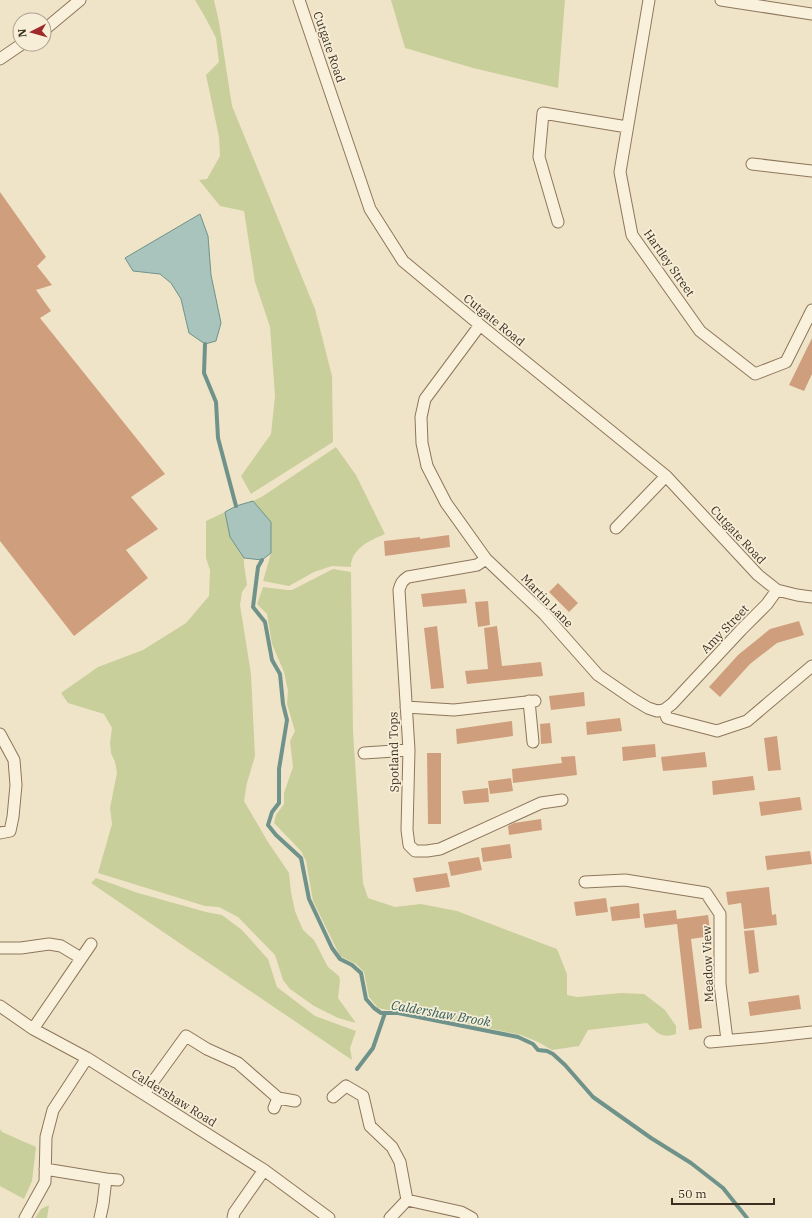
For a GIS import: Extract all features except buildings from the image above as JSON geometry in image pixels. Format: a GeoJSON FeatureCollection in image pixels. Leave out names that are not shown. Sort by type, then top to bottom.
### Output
{"type":"FeatureCollection","features":[{"type":"Feature","properties":{"kind":"street"},"geometry":{"type":"LineString","coordinates":[[52,23],[80,0]]}},
{"type":"Feature","properties":{"kind":"street","name":"Cutgate Road"},"geometry":{"type":"LineString","coordinates":[[298,0],[370,209],[403,261],[666,476],[758,575],[777,590]]}},
{"type":"Feature","properties":{"kind":"street","name":"Hartley Street"},"geometry":{"type":"LineString","coordinates":[[649,0],[620,172],[632,235],[700,331],[755,374],[786,362],[812,310]]}},
{"type":"Feature","properties":{"kind":"street"},"geometry":{"type":"LineString","coordinates":[[721,0],[812,14]]}},
{"type":"Feature","properties":{"kind":"street"},"geometry":{"type":"LineString","coordinates":[[0,59],[12,51]]}},
{"type":"Feature","properties":{"kind":"street"},"geometry":{"type":"LineString","coordinates":[[558,222],[538,157],[543,113],[627,127]]}},
{"type":"Feature","properties":{"kind":"street"},"geometry":{"type":"LineString","coordinates":[[752,164],[812,171]]}},
{"type":"Feature","properties":{"kind":"street","name":"Martin Lane"},"geometry":{"type":"LineString","coordinates":[[480,325],[425,399],[421,417],[422,443],[427,466],[446,503],[486,559],[544,614],[598,674],[633,700],[657,711],[664,710],[667,718],[718,731],[747,721],[812,666]]}},
{"type":"Feature","properties":{"kind":"street"},"geometry":{"type":"LineString","coordinates":[[616,528],[666,476]]}},
{"type":"Feature","properties":{"kind":"street","name":"Spotland Tops"},"geometry":{"type":"LineString","coordinates":[[486,559],[477,565],[408,578],[400,584],[409,750],[407,830],[410,845],[415,851],[440,849],[541,803],[562,800]]}},
{"type":"Feature","properties":{"kind":"street"},"geometry":{"type":"LineString","coordinates":[[777,590],[812,597]]}},
{"type":"Feature","properties":{"kind":"street","name":"Amy Street"},"geometry":{"type":"LineString","coordinates":[[664,710],[672,704],[767,604],[777,590]]}},
{"type":"Feature","properties":{"kind":"street"},"geometry":{"type":"LineString","coordinates":[[406,707],[454,710],[532,701],[534,742]]}},
{"type":"Feature","properties":{"kind":"street"},"geometry":{"type":"LineString","coordinates":[[0,734],[14,760],[16,784],[13,817],[8,834]]}},
{"type":"Feature","properties":{"kind":"street"},"geometry":{"type":"LineString","coordinates":[[364,753],[409,750]]}},
{"type":"Feature","properties":{"kind":"street","name":"Meadow View"},"geometry":{"type":"LineString","coordinates":[[585,882],[624,880],[706,893],[720,914],[720,984],[726,1040]]}},
{"type":"Feature","properties":{"kind":"street"},"geometry":{"type":"LineString","coordinates":[[0,948],[21,948],[49,944],[61,946],[81,958]]}},
{"type":"Feature","properties":{"kind":"street"},"geometry":{"type":"LineString","coordinates":[[33,1029],[91,944]]}},
{"type":"Feature","properties":{"kind":"street","name":"Caldershaw Road"},"geometry":{"type":"LineString","coordinates":[[0,1006],[33,1029],[87,1058],[264,1170],[329,1218]]}},
{"type":"Feature","properties":{"kind":"street"},"geometry":{"type":"LineString","coordinates":[[710,1042],[812,1032]]}},
{"type":"Feature","properties":{"kind":"street"},"geometry":{"type":"LineString","coordinates":[[144,1094],[182,1033],[207,1049],[238,1062],[276,1103],[295,1101]]}},
{"type":"Feature","properties":{"kind":"street"},"geometry":{"type":"LineString","coordinates":[[25,1218],[45,1182],[46,1137],[53,1110],[87,1058]]}},
{"type":"Feature","properties":{"kind":"street"},"geometry":{"type":"LineString","coordinates":[[333,1097],[346,1086],[363,1096],[370,1126],[392,1147],[400,1162],[407,1200]]}},
{"type":"Feature","properties":{"kind":"street"},"geometry":{"type":"LineString","coordinates":[[45,1169],[118,1180]]}},
{"type":"Feature","properties":{"kind":"street"},"geometry":{"type":"LineString","coordinates":[[233,1218],[234,1213],[264,1170]]}},
{"type":"Feature","properties":{"kind":"street"},"geometry":{"type":"LineString","coordinates":[[100,1218],[106,1178]]}},
{"type":"Feature","properties":{"kind":"street"},"geometry":{"type":"LineString","coordinates":[[390,1218],[407,1200]]}},
{"type":"Feature","properties":{"kind":"street"},"geometry":{"type":"LineString","coordinates":[[407,1200],[461,1212],[472,1218]]}},
{"type":"Feature","properties":{"kind":"green space"},"geometry":{"type":"Polygon","coordinates":[[[195,0],[214,0],[219,22],[232,106],[315,309],[332,376],[333,442],[251,494],[241,476],[271,434],[275,396],[270,327],[255,282],[244,211],[220,206],[199,180],[207,179],[220,156],[219,137],[206,75],[219,62],[216,38],[195,0]]]}},
{"type":"Feature","properties":{"kind":"green space"},"geometry":{"type":"Polygon","coordinates":[[[391,0],[565,0],[558,88],[473,68],[405,48],[391,0]]]}},
{"type":"Feature","properties":{"kind":"green space"},"geometry":{"type":"Polygon","coordinates":[[[336,447],[356,475],[385,534],[362,546],[354,555],[351,567],[332,566],[314,572],[289,586],[263,581],[271,553],[271,523],[253,501],[263,496],[336,447]]]}},
{"type":"Feature","properties":{"kind":"green space"},"geometry":{"type":"Polygon","coordinates":[[[225,512],[230,537],[244,558],[247,585],[242,592],[240,605],[251,674],[255,756],[247,783],[244,801],[268,842],[289,873],[295,911],[303,930],[314,940],[328,967],[339,976],[340,981],[338,998],[356,1023],[338,1018],[314,1006],[290,989],[283,980],[275,955],[238,917],[219,907],[205,906],[98,873],[112,824],[110,808],[117,773],[115,762],[111,753],[110,743],[112,728],[104,714],[68,703],[61,693],[98,667],[143,650],[186,623],[209,596],[210,570],[206,558],[206,521],[225,512]]]}},
{"type":"Feature","properties":{"kind":"green space"},"geometry":{"type":"Polygon","coordinates":[[[333,569],[351,572],[353,731],[363,883],[368,898],[395,907],[421,904],[457,911],[557,949],[567,974],[567,995],[577,997],[621,993],[644,994],[665,1010],[676,1026],[676,1034],[667,1036],[660,1034],[647,1023],[588,1030],[579,1046],[552,1050],[521,1035],[401,1010],[387,1010],[378,1008],[369,997],[364,972],[356,964],[340,956],[313,901],[306,861],[301,851],[274,823],[276,815],[284,804],[284,793],[293,767],[290,741],[295,731],[287,704],[288,691],[284,672],[272,644],[267,614],[257,604],[263,587],[292,590],[333,569]]]}},
{"type":"Feature","properties":{"kind":"green space"},"geometry":{"type":"Polygon","coordinates":[[[96,878],[138,893],[222,915],[242,930],[268,959],[277,987],[315,1016],[356,1031],[350,1048],[352,1060],[91,883],[96,878]]]}},
{"type":"Feature","properties":{"kind":"green space"},"geometry":{"type":"Polygon","coordinates":[[[0,1129],[2,1132],[36,1147],[32,1181],[24,1199],[0,1186],[0,1129]]]}},
{"type":"Feature","properties":{"kind":"green space"},"geometry":{"type":"Polygon","coordinates":[[[49,1205],[47,1218],[35,1218],[41,1209],[49,1205]]]}},
{"type":"Feature","properties":{"kind":"water"},"geometry":{"type":"Polygon","coordinates":[[[200,214],[208,236],[211,275],[221,323],[216,341],[205,344],[189,333],[181,299],[171,283],[160,274],[133,271],[125,258],[200,214]]]}},
{"type":"Feature","properties":{"kind":"water"},"geometry":{"type":"Polygon","coordinates":[[[253,501],[271,522],[271,553],[262,560],[244,558],[230,537],[225,512],[236,506],[253,501]]]}},
{"type":"Feature","properties":{"kind":"waterway"},"geometry":{"type":"LineString","coordinates":[[205,344],[204,373],[216,402],[218,438],[236,506]]}},
{"type":"Feature","properties":{"kind":"waterway","name":"Caldershaw Brook"},"geometry":{"type":"LineString","coordinates":[[262,560],[258,567],[253,607],[265,622],[272,660],[280,674],[283,704],[287,720],[279,769],[279,803],[272,812],[268,825],[276,835],[301,858],[309,899],[332,948],[340,959],[352,965],[361,973],[366,999],[381,1013],[398,1013],[518,1037],[533,1044],[538,1050],[547,1051],[553,1054],[565,1065],[593,1097],[651,1138],[691,1163],[723,1188],[747,1218]]}},
{"type":"Feature","properties":{"kind":"waterway"},"geometry":{"type":"LineString","coordinates":[[357,1069],[373,1048],[385,1013]]}}]}
